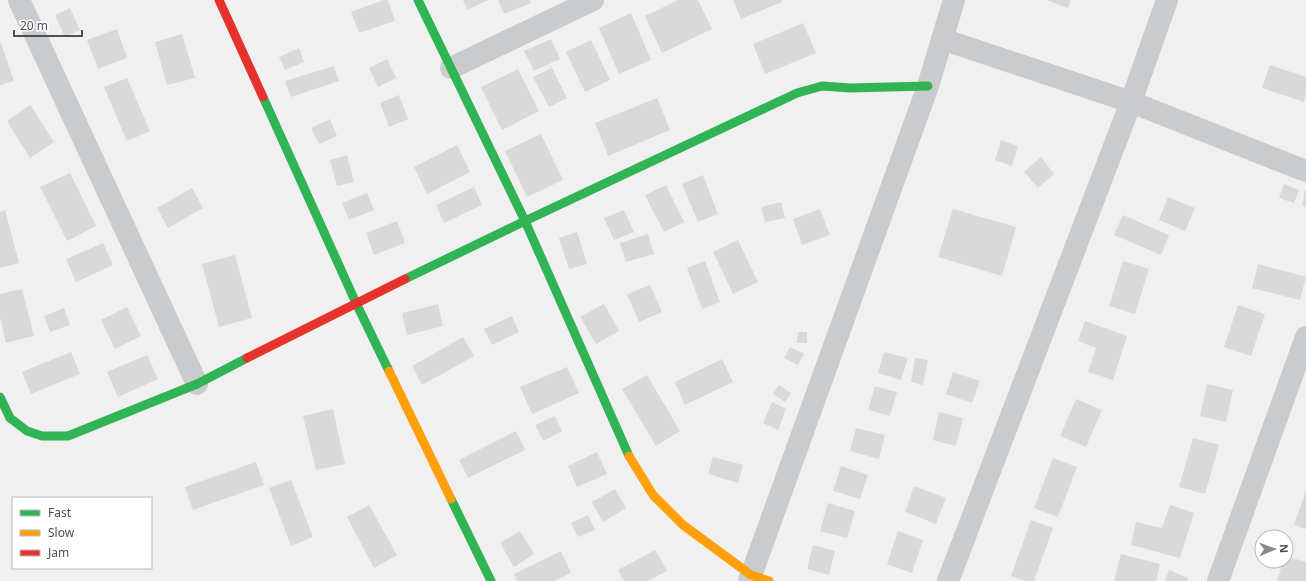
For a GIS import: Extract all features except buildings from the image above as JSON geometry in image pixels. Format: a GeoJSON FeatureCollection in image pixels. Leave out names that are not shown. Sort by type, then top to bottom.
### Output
{"type":"FeatureCollection","features":[{"type":"Feature","properties":{"kind":"street"},"geometry":{"type":"LineString","coordinates":[[19,0],[197,384]]}},
{"type":"Feature","properties":{"kind":"street"},"geometry":{"type":"LineString","coordinates":[[219,0],[356,302],[491,581]]}},
{"type":"Feature","properties":{"kind":"street"},"geometry":{"type":"LineString","coordinates":[[418,0],[525,221],[630,458],[653,495],[683,525],[757,579],[928,86],[954,0]]}},
{"type":"Feature","properties":{"kind":"street"},"geometry":{"type":"LineString","coordinates":[[451,68],[593,0]]}},
{"type":"Feature","properties":{"kind":"street"},"geometry":{"type":"LineString","coordinates":[[948,581],[1131,102],[1167,0]]}},
{"type":"Feature","properties":{"kind":"street"},"geometry":{"type":"LineString","coordinates":[[942,39],[1131,102],[1306,171]]}},
{"type":"Feature","properties":{"kind":"street"},"geometry":{"type":"LineString","coordinates":[[0,397],[10,418],[27,431],[42,436],[68,436],[197,384],[356,302],[797,93],[822,86],[850,88],[928,86]]}},
{"type":"Feature","properties":{"kind":"street"},"geometry":{"type":"LineString","coordinates":[[1218,581],[1306,337]]}},
{"type":"Feature","properties":{"kind":"traffic: fast"},"geometry":{"type":"LineString","coordinates":[[418,0],[525,221],[629,456]]}},
{"type":"Feature","properties":{"kind":"traffic: fast"},"geometry":{"type":"LineString","coordinates":[[405,279],[797,93],[822,86],[850,88],[928,86]]}},
{"type":"Feature","properties":{"kind":"traffic: fast"},"geometry":{"type":"LineString","coordinates":[[263,97],[356,303],[389,371]]}},
{"type":"Feature","properties":{"kind":"traffic: fast"},"geometry":{"type":"LineString","coordinates":[[0,397],[10,418],[27,431],[42,436],[68,436],[197,384],[247,358]]}},
{"type":"Feature","properties":{"kind":"traffic: fast"},"geometry":{"type":"LineString","coordinates":[[451,499],[491,581]]}},
{"type":"Feature","properties":{"kind":"traffic: slow"},"geometry":{"type":"LineString","coordinates":[[389,371],[451,499]]}},
{"type":"Feature","properties":{"kind":"traffic: slow"},"geometry":{"type":"LineString","coordinates":[[629,456],[653,495],[683,525],[751,575],[769,581]]}},
{"type":"Feature","properties":{"kind":"traffic: jam"},"geometry":{"type":"LineString","coordinates":[[219,0],[263,97]]}},
{"type":"Feature","properties":{"kind":"traffic: jam"},"geometry":{"type":"LineString","coordinates":[[247,358],[405,279]]}}]}
